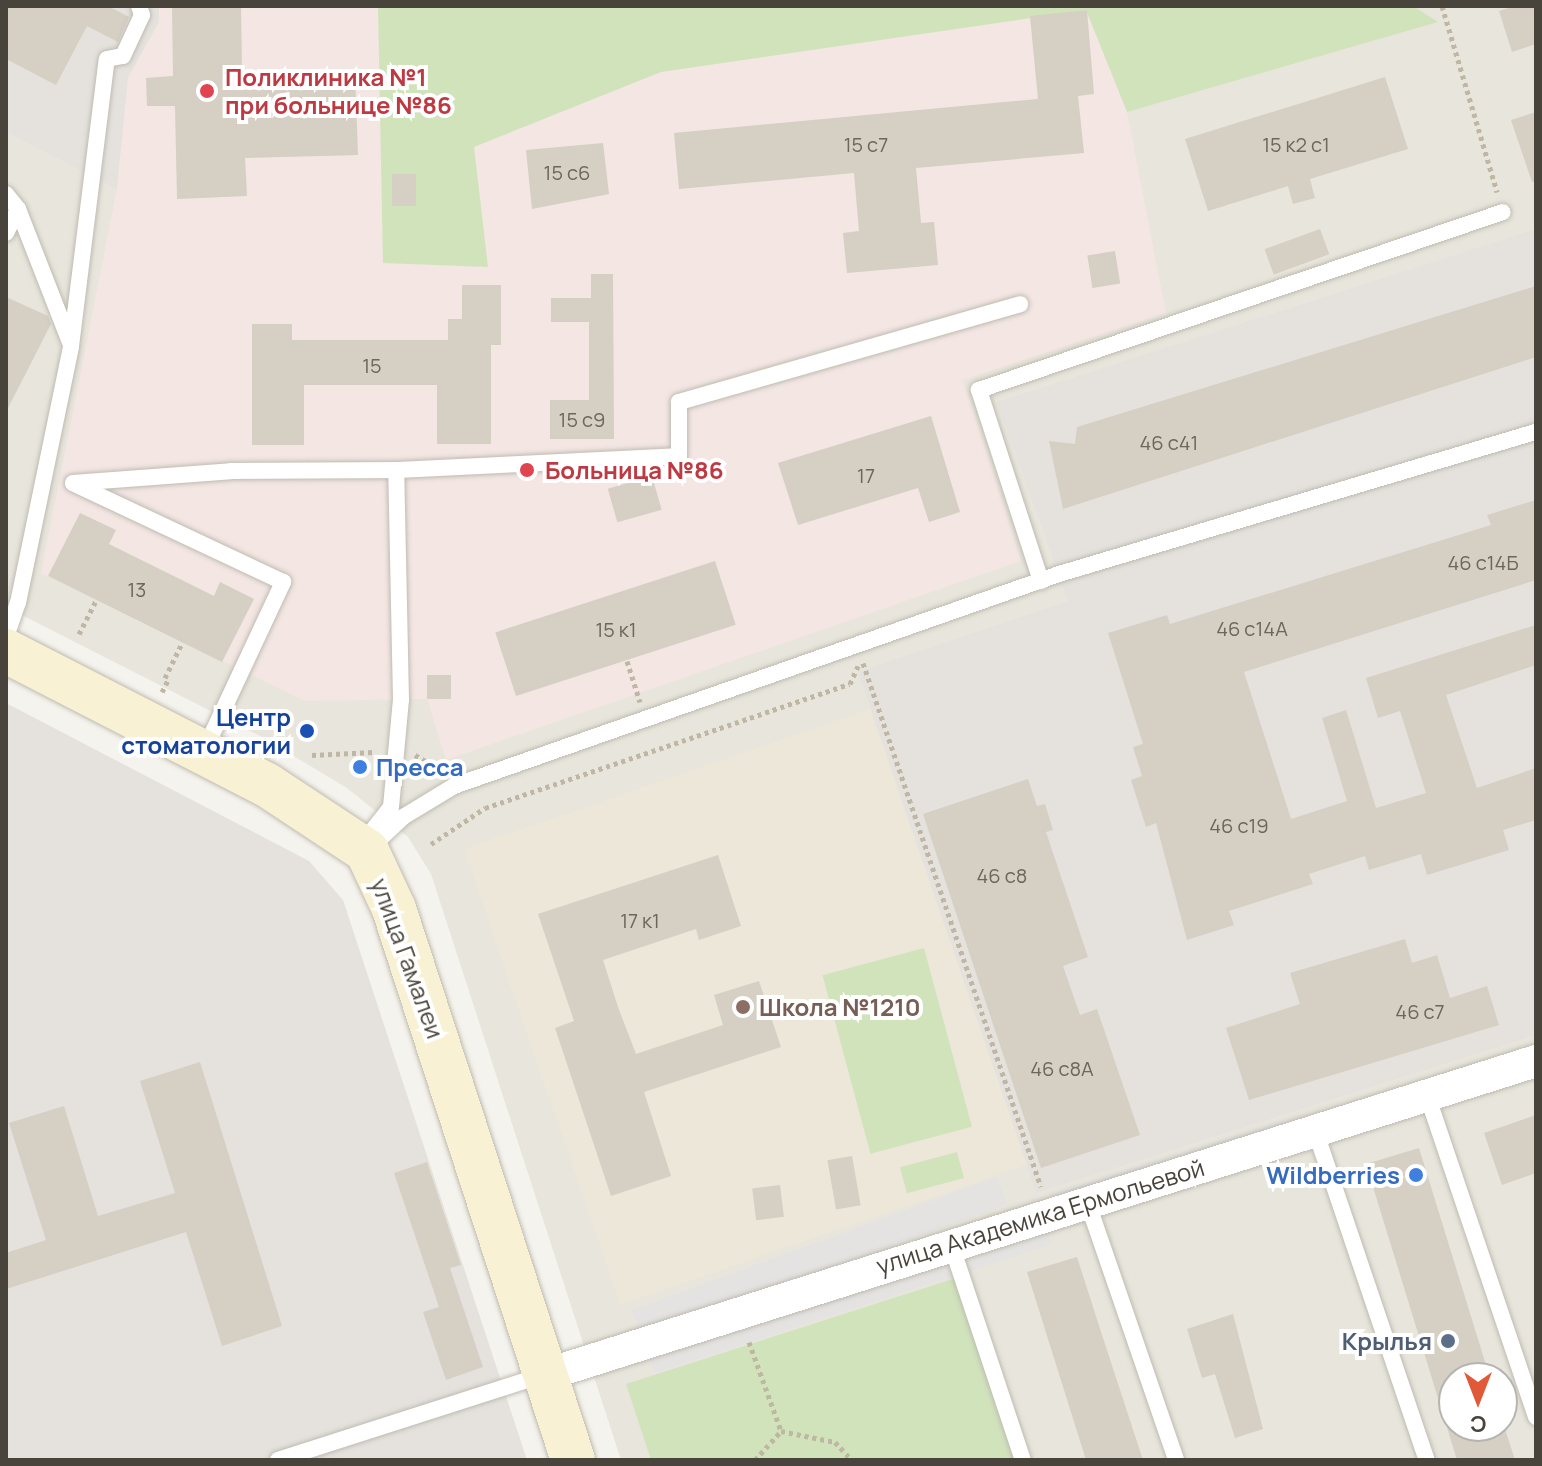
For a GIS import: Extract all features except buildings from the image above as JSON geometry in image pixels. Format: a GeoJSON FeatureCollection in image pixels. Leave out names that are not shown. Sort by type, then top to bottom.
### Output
{"type":"FeatureCollection","features":[{"type":"Feature","properties":{"kind":"street"},"geometry":{"type":"LineString","coordinates":[[6,651],[204,751],[364,848]]}},
{"type":"Feature","properties":{"kind":"street","name":"улица Гамалеи"},"geometry":{"type":"LineString","coordinates":[[364,848],[394,909],[573,1460]]}},
{"type":"Feature","properties":{"kind":"street","name":"улица Академика Ермольевой"},"geometry":{"type":"LineString","coordinates":[[545,1375],[1536,1061]]}},
{"type":"Feature","properties":{"kind":"lane"},"geometry":{"type":"LineString","coordinates":[[6,637],[18,603],[71,346],[107,59],[123,56],[142,15],[139,6]]}},
{"type":"Feature","properties":{"kind":"lane"},"geometry":{"type":"LineString","coordinates":[[6,194],[18,209],[71,346]]}},
{"type":"Feature","properties":{"kind":"lane"},"geometry":{"type":"LineString","coordinates":[[6,233],[18,209]]}},
{"type":"Feature","properties":{"kind":"lane"},"geometry":{"type":"LineString","coordinates":[[1041,581],[979,390],[1503,212]]}},
{"type":"Feature","properties":{"kind":"lane"},"geometry":{"type":"LineString","coordinates":[[204,751],[283,582],[73,483],[231,471],[396,470],[679,456],[679,402],[1020,304]]}},
{"type":"Feature","properties":{"kind":"lane"},"geometry":{"type":"LineString","coordinates":[[364,848],[403,817],[454,786],[1041,581],[1536,432]]}},
{"type":"Feature","properties":{"kind":"lane"},"geometry":{"type":"LineString","coordinates":[[364,848],[391,807],[401,700],[396,470]]}},
{"type":"Feature","properties":{"kind":"lane"},"geometry":{"type":"LineString","coordinates":[[1427,1095],[1536,1417]]}},
{"type":"Feature","properties":{"kind":"lane"},"geometry":{"type":"LineString","coordinates":[[1315,1130],[1427,1460]]}},
{"type":"Feature","properties":{"kind":"lane"},"geometry":{"type":"LineString","coordinates":[[1087,1201],[1176,1460]]}},
{"type":"Feature","properties":{"kind":"lane"},"geometry":{"type":"LineString","coordinates":[[951,1244],[1023,1460]]}},
{"type":"Feature","properties":{"kind":"lane"},"geometry":{"type":"LineString","coordinates":[[278,1460],[545,1375]]}},
{"type":"Feature","properties":{"kind":"path"},"geometry":{"type":"LineString","coordinates":[[1442,6],[1503,212]]}},
{"type":"Feature","properties":{"kind":"path"},"geometry":{"type":"LineString","coordinates":[[79,634],[96,600]]}},
{"type":"Feature","properties":{"kind":"path"},"geometry":{"type":"LineString","coordinates":[[165,678],[182,643]]}},
{"type":"Feature","properties":{"kind":"path"},"geometry":{"type":"LineString","coordinates":[[431,844],[485,808],[850,684],[862,658],[1049,1213]]}},
{"type":"Feature","properties":{"kind":"path"},"geometry":{"type":"LineString","coordinates":[[627,661],[641,704]]}},
{"type":"Feature","properties":{"kind":"path"},"geometry":{"type":"LineString","coordinates":[[738,1312],[781,1431]]}},
{"type":"Feature","properties":{"kind":"path"},"geometry":{"type":"LineString","coordinates":[[755,1460],[781,1431]]}},
{"type":"Feature","properties":{"kind":"path"},"geometry":{"type":"LineString","coordinates":[[781,1431],[835,1442],[852,1460]]}},
{"type":"Feature","properties":{"kind":"shaded area"},"geometry":{"type":"Polygon","coordinates":[[[6,6],[1536,6],[1536,1460],[621,1460],[431,874],[408,837],[347,788],[262,737],[6,607],[6,6]]]}},
{"type":"Feature","properties":{"kind":"shaded area"},"geometry":{"type":"Polygon","coordinates":[[[6,6],[159,6],[159,22],[128,78],[117,189],[6,132],[6,6]]]}},
{"type":"Feature","properties":{"kind":"shaded area","name":"Больница №86"},"geometry":{"type":"Polygon","coordinates":[[[159,6],[1146,6],[1127,112],[1166,313],[963,380],[1021,561],[446,760],[427,699],[305,701],[41,573],[117,189],[128,78],[159,22],[159,6]]]}},
{"type":"Feature","properties":{"kind":"shaded area"},"geometry":{"type":"Polygon","coordinates":[[[1536,229],[1536,1035],[1036,1193],[858,672],[1068,601],[997,402],[1536,229]]]}},
{"type":"Feature","properties":{"kind":"shaded area"},"geometry":{"type":"Polygon","coordinates":[[[6,703],[309,861],[343,900],[527,1460],[6,1460],[6,703]]]}},
{"type":"Feature","properties":{"kind":"shaded area","name":"Школа №1210"},"geometry":{"type":"Polygon","coordinates":[[[870,709],[1027,1165],[620,1305],[463,849],[870,709]]]}},
{"type":"Feature","properties":{"kind":"shaded area"},"geometry":{"type":"Polygon","coordinates":[[[1308,1112],[1312,1125],[1055,1204],[1051,1193],[1308,1112]]]}},
{"type":"Feature","properties":{"kind":"shaded area"},"geometry":{"type":"Polygon","coordinates":[[[997,1177],[1007,1204],[641,1337],[631,1310],[997,1177]]]}},
{"type":"Feature","properties":{"kind":"shaded area"},"geometry":{"type":"Polygon","coordinates":[[[1045,1222],[1052,1244],[655,1373],[647,1351],[1045,1222]]]}},
{"type":"Feature","properties":{"kind":"green space"},"geometry":{"type":"Polygon","coordinates":[[[378,6],[1413,6],[1438,22],[1127,112],[1086,10],[661,72],[474,147],[488,267],[383,263],[378,6]]]}},
{"type":"Feature","properties":{"kind":"green space"},"geometry":{"type":"Polygon","coordinates":[[[924,948],[972,1127],[870,1154],[823,975],[924,948]]]}},
{"type":"Feature","properties":{"kind":"green space"},"geometry":{"type":"Polygon","coordinates":[[[957,1152],[964,1178],[907,1193],[900,1167],[957,1152]]]}},
{"type":"Feature","properties":{"kind":"green space"},"geometry":{"type":"Polygon","coordinates":[[[956,1278],[1015,1460],[651,1460],[626,1384],[956,1278]]]}},
{"type":"Feature","properties":{"kind":"place","name":"Поликлиника №1 при больнице №86"},"geometry":{"type":"Point","coordinates":[207,91]}},
{"type":"Feature","properties":{"kind":"place","name":"Больница №86"},"geometry":{"type":"Point","coordinates":[527,470]}},
{"type":"Feature","properties":{"kind":"place","name":"Центр стоматологии"},"geometry":{"type":"Point","coordinates":[307,731]}},
{"type":"Feature","properties":{"kind":"place","name":"Пресса"},"geometry":{"type":"Point","coordinates":[360,767]}},
{"type":"Feature","properties":{"kind":"place","name":"Школа №1210"},"geometry":{"type":"Point","coordinates":[743,1007]}},
{"type":"Feature","properties":{"kind":"place","name":"Wildberries"},"geometry":{"type":"Point","coordinates":[1416,1175]}},
{"type":"Feature","properties":{"kind":"place","name":"Крылья"},"geometry":{"type":"Point","coordinates":[1448,1341]}}]}
